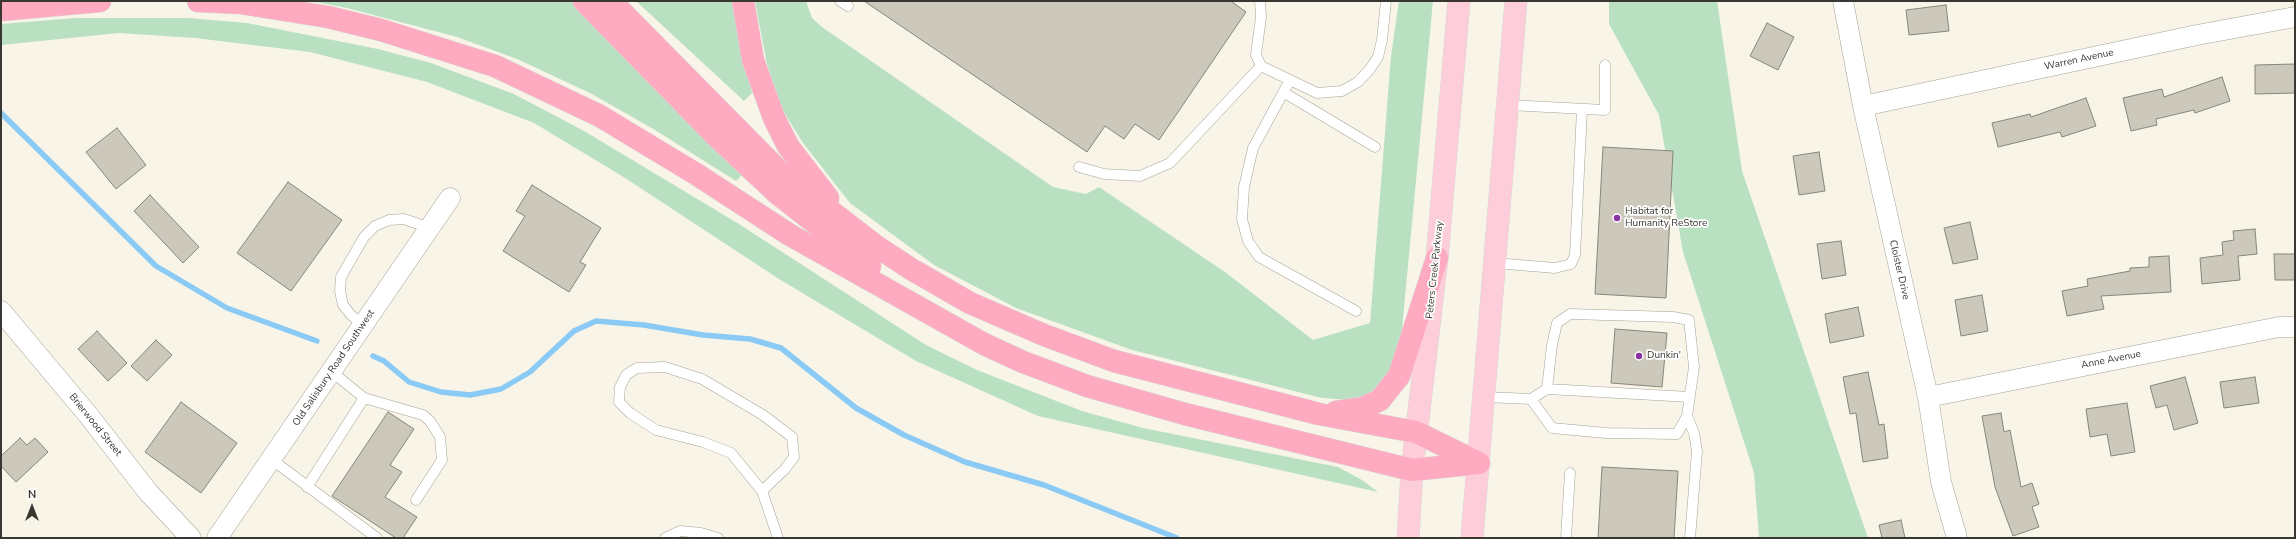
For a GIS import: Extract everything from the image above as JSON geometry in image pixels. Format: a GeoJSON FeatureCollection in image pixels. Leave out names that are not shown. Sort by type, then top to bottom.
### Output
{"type":"FeatureCollection","features":[{"type":"Feature","properties":{"kind":"highway"},"geometry":{"type":"LineString","coordinates":[[1,10],[100,1]]}},
{"type":"Feature","properties":{"kind":"highway"},"geometry":{"type":"LineString","coordinates":[[198,1],[240,3],[328,17],[381,30],[495,66],[600,116],[696,174],[790,235],[984,344],[1023,362],[1087,386],[1252,432],[1412,470],[1479,463]]}},
{"type":"Feature","properties":{"kind":"highway"},"geometry":{"type":"LineString","coordinates":[[584,1],[717,137],[778,194],[852,254],[984,344]]}},
{"type":"Feature","properties":{"kind":"highway"},"geometry":{"type":"LineString","coordinates":[[611,1],[779,171],[876,246],[911,270],[970,303],[1044,335],[1114,360],[1319,414],[1416,432],[1479,463]]}},
{"type":"Feature","properties":{"kind":"highway"},"geometry":{"type":"LineString","coordinates":[[743,1],[753,60],[774,118],[788,146],[823,192],[876,246]]}},
{"type":"Feature","properties":{"kind":"highway"},"geometry":{"type":"LineString","coordinates":[[1319,414],[1363,408],[1380,400],[1390,389],[1399,376],[1437,258]]}},
{"type":"Feature","properties":{"kind":"main road","name":"Peters Creek Parkway"},"geometry":{"type":"LineString","coordinates":[[1408,538],[1412,470],[1437,258],[1459,1]]}},
{"type":"Feature","properties":{"kind":"main road"},"geometry":{"type":"LineString","coordinates":[[1472,538],[1485,397],[1516,1]]}},
{"type":"Feature","properties":{"kind":"street","name":"Cloister Drive"},"geometry":{"type":"LineString","coordinates":[[1843,1],[1863,106],[1928,397],[1941,482],[1957,538]]}},
{"type":"Feature","properties":{"kind":"street","name":"Warren Avenue"},"geometry":{"type":"LineString","coordinates":[[1863,106],[2197,35],[2295,17]]}},
{"type":"Feature","properties":{"kind":"street","name":"Old Salisbury Road Southwest"},"geometry":{"type":"LineString","coordinates":[[217,538],[450,198]]}},
{"type":"Feature","properties":{"kind":"street","name":"Brierwood Street"},"geometry":{"type":"LineString","coordinates":[[1,311],[89,416],[148,492],[191,538]]}},
{"type":"Feature","properties":{"kind":"street","name":"Anne Avenue"},"geometry":{"type":"LineString","coordinates":[[1928,397],[2279,327],[2295,327]]}},
{"type":"Feature","properties":{"kind":"lane"},"geometry":{"type":"LineString","coordinates":[[1260,1],[1261,17],[1256,56],[1261,66],[1316,93],[1342,92],[1358,82],[1370,69],[1378,57],[1382,40],[1386,1]]}},
{"type":"Feature","properties":{"kind":"lane"},"geometry":{"type":"LineString","coordinates":[[1508,105],[1605,110],[1605,64]]}},
{"type":"Feature","properties":{"kind":"lane"},"geometry":{"type":"LineString","coordinates":[[1079,167],[1104,174],[1140,176],[1170,163],[1261,66]]}},
{"type":"Feature","properties":{"kind":"lane"},"geometry":{"type":"LineString","coordinates":[[1290,80],[1253,148],[1244,188],[1242,219],[1248,241],[1259,257],[1356,311]]}},
{"type":"Feature","properties":{"kind":"lane"},"geometry":{"type":"LineString","coordinates":[[1284,92],[1375,148]]}},
{"type":"Feature","properties":{"kind":"lane"},"geometry":{"type":"LineString","coordinates":[[1495,263],[1554,268],[1571,264],[1575,255],[1582,109]]}},
{"type":"Feature","properties":{"kind":"lane"},"geometry":{"type":"LineString","coordinates":[[363,325],[351,315],[343,305],[340,291],[341,277],[364,237],[375,226],[389,220],[404,219],[430,228]]}},
{"type":"Feature","properties":{"kind":"lane"},"geometry":{"type":"LineString","coordinates":[[1531,399],[1552,428],[1606,433],[1678,434],[1687,416],[1694,367],[1689,320],[1673,317],[1570,314],[1557,323],[1552,345],[1547,389]]}},
{"type":"Feature","properties":{"kind":"lane"},"geometry":{"type":"LineString","coordinates":[[762,491],[785,469],[794,457],[792,437],[763,415],[702,379],[665,367],[637,368],[626,375],[620,387],[619,402],[630,413],[656,430],[703,442],[731,453],[762,491],[778,538]]}},
{"type":"Feature","properties":{"kind":"lane"},"geometry":{"type":"LineString","coordinates":[[331,372],[364,398],[423,415],[440,436],[442,460],[416,500]]}},
{"type":"Feature","properties":{"kind":"lane"},"geometry":{"type":"LineString","coordinates":[[1485,397],[1531,399],[1547,389],[1690,397]]}},
{"type":"Feature","properties":{"kind":"lane"},"geometry":{"type":"LineString","coordinates":[[307,487],[364,398]]}},
{"type":"Feature","properties":{"kind":"lane"},"geometry":{"type":"LineString","coordinates":[[1687,416],[1694,433],[1697,451],[1690,538]]}},
{"type":"Feature","properties":{"kind":"lane"},"geometry":{"type":"LineString","coordinates":[[271,459],[378,538]]}},
{"type":"Feature","properties":{"kind":"lane"},"geometry":{"type":"LineString","coordinates":[[1566,538],[1570,473]]}},
{"type":"Feature","properties":{"kind":"lane"},"geometry":{"type":"LineString","coordinates":[[665,538],[680,531],[701,533],[718,538]]}},
{"type":"Feature","properties":{"kind":"green space"},"geometry":{"type":"Polygon","coordinates":[[[310,1],[574,1],[743,174],[736,181],[655,130],[592,94],[517,59],[457,37],[347,8],[310,1]]]}},
{"type":"Feature","properties":{"kind":"green space"},"geometry":{"type":"Polygon","coordinates":[[[636,1],[735,1],[752,93],[744,101],[636,1]]]}},
{"type":"Feature","properties":{"kind":"green space"},"geometry":{"type":"Polygon","coordinates":[[[755,1],[806,1],[812,18],[822,27],[1053,187],[1086,194],[1099,187],[1225,272],[1313,340],[1370,323],[1391,56],[1399,1],[1433,1],[1402,329],[1394,369],[1375,395],[1350,400],[1322,398],[1132,350],[1016,308],[934,265],[850,203],[803,143],[782,109],[767,64],[755,1]]]}},
{"type":"Feature","properties":{"kind":"green space"},"geometry":{"type":"Polygon","coordinates":[[[1609,1],[1717,1],[1742,171],[1868,538],[1759,538],[1754,473],[1683,252],[1659,115],[1609,24],[1609,1]]]}},
{"type":"Feature","properties":{"kind":"green space"},"geometry":{"type":"Polygon","coordinates":[[[76,18],[188,18],[247,23],[378,49],[431,63],[514,94],[584,131],[739,224],[926,345],[977,370],[1082,411],[1143,428],[1338,467],[1362,480],[1378,492],[1038,416],[916,361],[779,279],[622,176],[534,123],[427,82],[310,52],[195,38],[119,33],[1,45],[1,24],[76,18]]]}},
{"type":"Feature","properties":{"kind":"building"},"geometry":{"type":"Polygon","coordinates":[[[864,1],[1231,1],[1246,12],[1159,140],[1135,124],[1124,139],[1105,126],[1087,152],[864,1]]]}},
{"type":"Feature","properties":{"kind":"building"},"geometry":{"type":"Polygon","coordinates":[[[1946,5],[1949,31],[1909,35],[1906,10],[1946,5]]]}},
{"type":"Feature","properties":{"kind":"building"},"geometry":{"type":"Polygon","coordinates":[[[1767,23],[1794,37],[1778,70],[1750,56],[1767,23]]]}},
{"type":"Feature","properties":{"kind":"building"},"geometry":{"type":"Polygon","coordinates":[[[2295,64],[2295,93],[2255,94],[2255,65],[2295,64]]]}},
{"type":"Feature","properties":{"kind":"building"},"geometry":{"type":"Polygon","coordinates":[[[2222,77],[2230,101],[2195,113],[2194,110],[2156,119],[2157,125],[2131,131],[2123,98],[2162,89],[2164,97],[2222,77]]]}},
{"type":"Feature","properties":{"kind":"building"},"geometry":{"type":"Polygon","coordinates":[[[2086,98],[2096,126],[2062,137],[2060,132],[1998,147],[1992,123],[2030,114],[2031,117],[2086,98]]]}},
{"type":"Feature","properties":{"kind":"building"},"geometry":{"type":"Polygon","coordinates":[[[117,128],[146,165],[116,189],[86,152],[117,128]]]}},
{"type":"Feature","properties":{"kind":"building"},"geometry":{"type":"Polygon","coordinates":[[[1603,147],[1673,151],[1666,298],[1595,294],[1603,147]]]}},
{"type":"Feature","properties":{"kind":"building"},"geometry":{"type":"Polygon","coordinates":[[[1819,152],[1825,191],[1799,195],[1793,156],[1819,152]]]}},
{"type":"Feature","properties":{"kind":"building"},"geometry":{"type":"Polygon","coordinates":[[[288,182],[342,220],[291,291],[237,253],[288,182]]]}},
{"type":"Feature","properties":{"kind":"building"},"geometry":{"type":"Polygon","coordinates":[[[532,185],[601,228],[580,262],[586,265],[569,292],[503,251],[525,216],[516,211],[532,185]]]}},
{"type":"Feature","properties":{"kind":"building"},"geometry":{"type":"Polygon","coordinates":[[[150,195],[199,247],[183,263],[134,211],[150,195]]]}},
{"type":"Feature","properties":{"kind":"building"},"geometry":{"type":"Polygon","coordinates":[[[1970,222],[1978,259],[1953,264],[1944,228],[1970,222]]]}},
{"type":"Feature","properties":{"kind":"building"},"geometry":{"type":"Polygon","coordinates":[[[2255,229],[2257,254],[2238,256],[2240,280],[2202,284],[2200,258],[2223,255],[2222,242],[2234,240],[2233,231],[2255,229]]]}},
{"type":"Feature","properties":{"kind":"building"},"geometry":{"type":"Polygon","coordinates":[[[1841,241],[1846,275],[1822,279],[1817,244],[1841,241]]]}},
{"type":"Feature","properties":{"kind":"building"},"geometry":{"type":"Polygon","coordinates":[[[2274,254],[2295,254],[2295,280],[2275,280],[2274,254]]]}},
{"type":"Feature","properties":{"kind":"building"},"geometry":{"type":"Polygon","coordinates":[[[2169,256],[2171,292],[2101,296],[2104,309],[2067,316],[2062,291],[2088,286],[2087,279],[2130,271],[2130,268],[2149,267],[2149,257],[2169,256]]]}},
{"type":"Feature","properties":{"kind":"building"},"geometry":{"type":"Polygon","coordinates":[[[1982,295],[1988,331],[1961,336],[1955,300],[1982,295]]]}},
{"type":"Feature","properties":{"kind":"building"},"geometry":{"type":"Polygon","coordinates":[[[1858,307],[1864,336],[1830,343],[1825,314],[1858,307]]]}},
{"type":"Feature","properties":{"kind":"building"},"geometry":{"type":"Polygon","coordinates":[[[1615,329],[1667,333],[1662,387],[1611,383],[1615,329]]]}},
{"type":"Feature","properties":{"kind":"building"},"geometry":{"type":"Polygon","coordinates":[[[97,331],[127,363],[108,381],[78,349],[97,331]]]}},
{"type":"Feature","properties":{"kind":"building"},"geometry":{"type":"Polygon","coordinates":[[[156,340],[172,355],[147,381],[131,366],[156,340]]]}},
{"type":"Feature","properties":{"kind":"building"},"geometry":{"type":"Polygon","coordinates":[[[1868,372],[1879,425],[1884,424],[1888,458],[1863,462],[1856,413],[1850,414],[1843,377],[1868,372]]]}},
{"type":"Feature","properties":{"kind":"building"},"geometry":{"type":"Polygon","coordinates":[[[2185,377],[2198,423],[2174,430],[2167,405],[2156,408],[2150,386],[2185,377]]]}},
{"type":"Feature","properties":{"kind":"building"},"geometry":{"type":"Polygon","coordinates":[[[2255,377],[2259,403],[2224,408],[2220,382],[2255,377]]]}},
{"type":"Feature","properties":{"kind":"building"},"geometry":{"type":"Polygon","coordinates":[[[181,402],[237,443],[201,493],[145,452],[181,402]]]}},
{"type":"Feature","properties":{"kind":"building"},"geometry":{"type":"Polygon","coordinates":[[[2127,403],[2135,452],[2111,456],[2107,434],[2090,437],[2086,409],[2127,403]]]}},
{"type":"Feature","properties":{"kind":"building"},"geometry":{"type":"Polygon","coordinates":[[[388,412],[414,429],[390,465],[402,472],[385,497],[417,517],[403,538],[396,538],[332,496],[388,412]]]}},
{"type":"Feature","properties":{"kind":"building"},"geometry":{"type":"Polygon","coordinates":[[[2001,413],[2004,432],[2010,430],[2021,487],[2032,483],[2039,504],[2032,507],[2039,527],[2013,536],[1995,487],[1982,416],[2001,413]]]}},
{"type":"Feature","properties":{"kind":"building"},"geometry":{"type":"Polygon","coordinates":[[[20,438],[27,445],[35,438],[48,452],[16,482],[1,466],[1,456],[20,438]]]}},
{"type":"Feature","properties":{"kind":"building"},"geometry":{"type":"Polygon","coordinates":[[[1602,467],[1678,471],[1674,538],[1598,538],[1602,467]]]}},
{"type":"Feature","properties":{"kind":"building"},"geometry":{"type":"Polygon","coordinates":[[[1901,520],[1905,538],[1882,538],[1879,525],[1901,520]]]}},
{"type":"Feature","properties":{"kind":"waterway"},"geometry":{"type":"LineString","coordinates":[[1,113],[156,266],[227,308],[317,341]]}},
{"type":"Feature","properties":{"kind":"waterway"},"geometry":{"type":"LineString","coordinates":[[373,356],[384,361],[409,382],[441,392],[470,395],[501,389],[530,372],[574,331],[596,321],[644,325],[703,335],[750,339],[781,348],[856,408],[904,435],[965,462],[1044,485],[1177,538]]}},
{"type":"Feature","properties":{"kind":"place","name":"Habitat for Humanity ReStore"},"geometry":{"type":"Point","coordinates":[1617,218]}},
{"type":"Feature","properties":{"kind":"place","name":"Dunkin'"},"geometry":{"type":"Point","coordinates":[1639,356]}}]}
